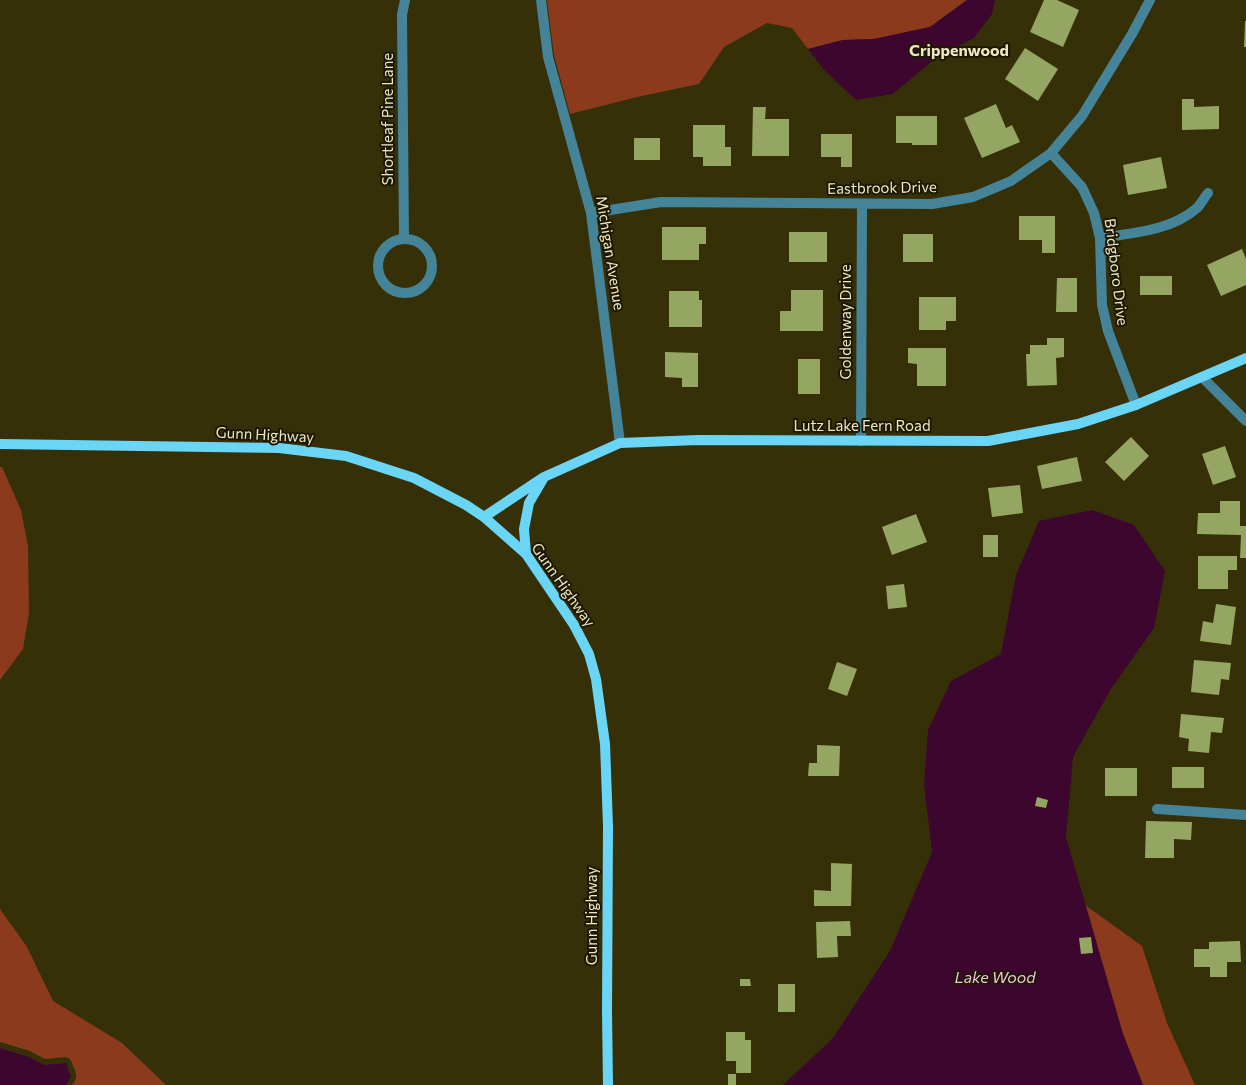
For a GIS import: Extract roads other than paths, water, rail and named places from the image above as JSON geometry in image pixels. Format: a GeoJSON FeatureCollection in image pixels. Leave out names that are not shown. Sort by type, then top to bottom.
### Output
{"type":"FeatureCollection","features":[{"type":"Feature","properties":{"kind":"main road","name":"Lutz Lake Fern Road"},"geometry":{"type":"LineString","coordinates":[[484,517],[544,477],[620,443],[698,440],[988,441],[1078,424],[1136,405],[1246,358]]}},
{"type":"Feature","properties":{"kind":"main road","name":"Gunn Highway"},"geometry":{"type":"LineString","coordinates":[[0,444],[280,448],[346,456],[414,478],[466,505],[484,517],[526,554],[574,625],[589,654],[596,679],[605,744],[608,819],[606,1012],[608,1085]]}},
{"type":"Feature","properties":{"kind":"main road"},"geometry":{"type":"LineString","coordinates":[[526,554],[524,529],[529,503],[544,477]]}},
{"type":"Feature","properties":{"kind":"street","name":"Shortleaf Pine Lane"},"geometry":{"type":"LineString","coordinates":[[404,238],[402,15],[405,0]]}},
{"type":"Feature","properties":{"kind":"street","name":"Michigan Avenue"},"geometry":{"type":"LineString","coordinates":[[541,0],[548,57],[591,213],[620,443]]}},
{"type":"Feature","properties":{"kind":"street","name":"Eastbrook Drive"},"geometry":{"type":"LineString","coordinates":[[591,213],[661,202],[932,204],[973,197],[1011,181],[1051,153],[1082,116],[1132,34],[1150,0]]}},
{"type":"Feature","properties":{"kind":"street","name":"Bridgboro Drive"},"geometry":{"type":"LineString","coordinates":[[1051,153],[1082,187],[1094,212],[1100,238],[1102,305],[1108,331],[1136,405]]}},
{"type":"Feature","properties":{"kind":"street"},"geometry":{"type":"LineString","coordinates":[[1100,238],[1152,229],[1181,220],[1198,207],[1208,193]]}},
{"type":"Feature","properties":{"kind":"street","name":"Goldenway Drive"},"geometry":{"type":"LineString","coordinates":[[861,441],[862,204]]}},
{"type":"Feature","properties":{"kind":"street"},"geometry":{"type":"LineString","coordinates":[[404,238],[413,240],[427,250],[431,258],[432,267],[426,283],[419,289],[402,293],[393,291],[386,286],[380,278],[377,269],[381,252],[387,245],[395,240],[404,238]]}},
{"type":"Feature","properties":{"kind":"street"},"geometry":{"type":"LineString","coordinates":[[1202,377],[1246,421]]}},
{"type":"Feature","properties":{"kind":"street"},"geometry":{"type":"LineString","coordinates":[[1157,809],[1246,815]]}},
{"type":"Feature","properties":{"kind":"water"},"geometry":{"type":"Polygon","coordinates":[[[967,0],[995,0],[992,14],[974,38],[937,57],[893,94],[856,100],[824,70],[808,49],[843,40],[874,39],[930,27],[967,0]]]}},
{"type":"Feature","properties":{"kind":"water","name":"Lake Wood"},"geometry":{"type":"Polygon","coordinates":[[[1092,510],[1134,525],[1165,571],[1154,628],[1111,689],[1073,757],[1066,837],[1123,1034],[1143,1085],[783,1085],[833,1038],[890,951],[932,852],[924,784],[928,730],[951,681],[1001,654],[1016,575],[1039,521],[1092,510]]]}},
{"type":"Feature","properties":{"kind":"water"},"geometry":{"type":"Polygon","coordinates":[[[0,1048],[29,1057],[44,1065],[66,1063],[71,1077],[66,1085],[0,1085],[0,1048]]]}},
{"type":"Feature","properties":{"kind":"district","name":"Crippenwood"},"geometry":{"type":"Point","coordinates":[959,51]}}]}
